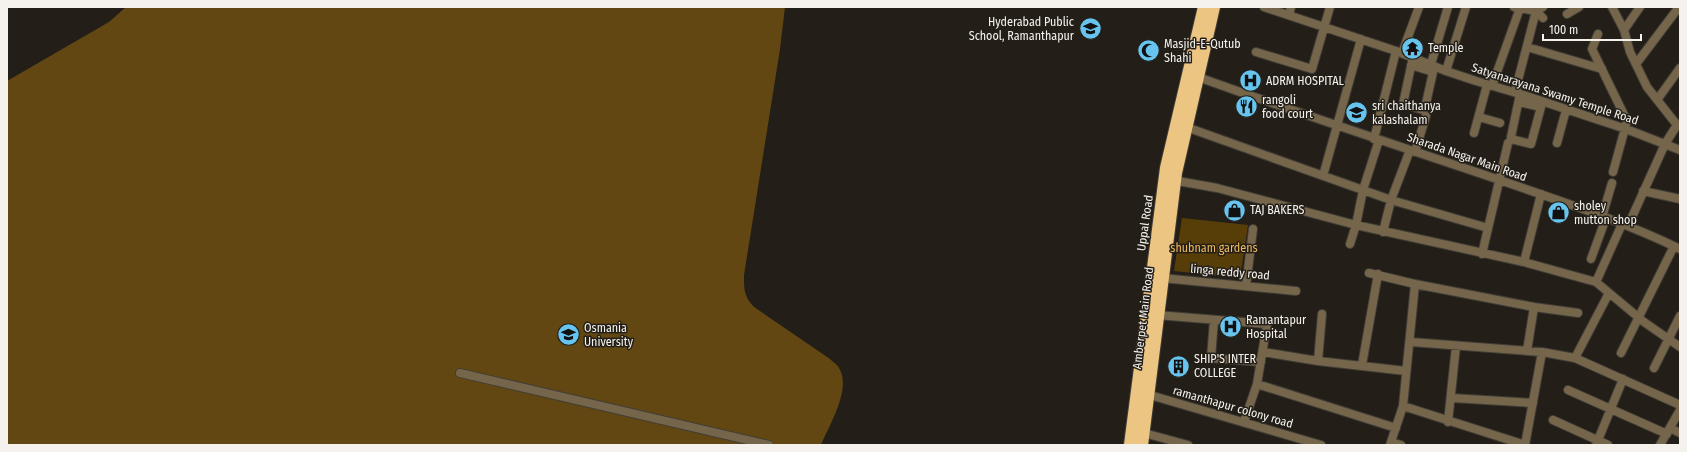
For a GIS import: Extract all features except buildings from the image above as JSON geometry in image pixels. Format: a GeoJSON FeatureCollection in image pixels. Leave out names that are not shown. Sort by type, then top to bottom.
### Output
{"type":"FeatureCollection","features":[{"type":"Feature","properties":{"kind":"highway","name":"Uppal Road"},"geometry":{"type":"LineString","coordinates":[[1130,445],[1143,393],[1170,179],[1166,168],[1204,7]]}},
{"type":"Feature","properties":{"kind":"highway","name":"Amberpet Main Road"},"geometry":{"type":"LineString","coordinates":[[1142,445],[1144,433],[1143,393],[1162,278],[1170,179],[1180,154],[1214,7]]}},
{"type":"Feature","properties":{"kind":"street","name":"Satyanarayana Swamy Temple Road"},"geometry":{"type":"LineString","coordinates":[[1264,7],[1290,11],[1324,27],[1399,52],[1412,61],[1431,64],[1519,98],[1566,110],[1626,129],[1680,150]]}},
{"type":"Feature","properties":{"kind":"street"},"geometry":{"type":"LineString","coordinates":[[1256,52],[1312,69],[1330,7]]}},
{"type":"Feature","properties":{"kind":"street"},"geometry":{"type":"LineString","coordinates":[[1350,244],[1399,52],[1417,7]]}},
{"type":"Feature","properties":{"kind":"street"},"geometry":{"type":"LineString","coordinates":[[1431,64],[1448,7]]}},
{"type":"Feature","properties":{"kind":"street"},"geometry":{"type":"LineString","coordinates":[[1446,71],[1466,7]]}},
{"type":"Feature","properties":{"kind":"street"},"geometry":{"type":"LineString","coordinates":[[1567,14],[1579,7]]}},
{"type":"Feature","properties":{"kind":"street"},"geometry":{"type":"LineString","coordinates":[[1596,282],[1643,191],[1664,144],[1679,123],[1647,87],[1630,52],[1624,30],[1612,7]]}},
{"type":"Feature","properties":{"kind":"street"},"geometry":{"type":"LineString","coordinates":[[1624,30],[1640,7]]}},
{"type":"Feature","properties":{"kind":"street"},"geometry":{"type":"LineString","coordinates":[[1636,64],[1678,7]]}},
{"type":"Feature","properties":{"kind":"street"},"geometry":{"type":"LineString","coordinates":[[1474,133],[1478,117],[1517,8],[1539,9]]}},
{"type":"Feature","properties":{"kind":"street"},"geometry":{"type":"LineString","coordinates":[[1539,9],[1543,18]]}},
{"type":"Feature","properties":{"kind":"street"},"geometry":{"type":"LineString","coordinates":[[1519,98],[1541,107],[1531,144],[1511,139],[1519,98],[1516,89],[1539,9]]}},
{"type":"Feature","properties":{"kind":"street"},"geometry":{"type":"LineString","coordinates":[[1598,34],[1592,49],[1627,121],[1613,172]]}},
{"type":"Feature","properties":{"kind":"street"},"geometry":{"type":"LineString","coordinates":[[1323,176],[1361,39]]}},
{"type":"Feature","properties":{"kind":"street"},"geometry":{"type":"LineString","coordinates":[[1528,47],[1602,69]]}},
{"type":"Feature","properties":{"kind":"street"},"geometry":{"type":"LineString","coordinates":[[1412,61],[1433,72],[1425,108],[1423,110],[1403,104],[1412,61]]}},
{"type":"Feature","properties":{"kind":"street"},"geometry":{"type":"LineString","coordinates":[[1657,100],[1680,68]]}},
{"type":"Feature","properties":{"kind":"street","name":"Sharada Nagar Main Road"},"geometry":{"type":"LineString","coordinates":[[1198,77],[1337,127],[1541,194],[1625,225],[1677,247]]}},
{"type":"Feature","properties":{"kind":"street"},"geometry":{"type":"LineString","coordinates":[[1557,143],[1566,110]]}},
{"type":"Feature","properties":{"kind":"street"},"geometry":{"type":"LineString","coordinates":[[1383,232],[1391,200],[1426,116]]}},
{"type":"Feature","properties":{"kind":"street"},"geometry":{"type":"LineString","coordinates":[[1478,117],[1500,123]]}},
{"type":"Feature","properties":{"kind":"street"},"geometry":{"type":"LineString","coordinates":[[1186,127],[1391,200],[1488,228]]}},
{"type":"Feature","properties":{"kind":"street"},"geometry":{"type":"LineString","coordinates":[[1482,254],[1508,143]]}},
{"type":"Feature","properties":{"kind":"street"},"geometry":{"type":"LineString","coordinates":[[1170,179],[1217,188],[1383,232],[1524,262],[1596,282],[1639,317],[1680,347]]}},
{"type":"Feature","properties":{"kind":"street"},"geometry":{"type":"LineString","coordinates":[[1591,259],[1604,218],[1612,183]]}},
{"type":"Feature","properties":{"kind":"street"},"geometry":{"type":"LineString","coordinates":[[1643,191],[1680,199]]}},
{"type":"Feature","properties":{"kind":"street"},"geometry":{"type":"LineString","coordinates":[[1524,262],[1541,194]]}},
{"type":"Feature","properties":{"kind":"street"},"geometry":{"type":"LineString","coordinates":[[1246,286],[1253,228]]}},
{"type":"Feature","properties":{"kind":"street"},"geometry":{"type":"LineString","coordinates":[[1621,353],[1677,247]]}},
{"type":"Feature","properties":{"kind":"street"},"geometry":{"type":"LineString","coordinates":[[1369,273],[1415,284],[1534,307],[1578,312]]}},
{"type":"Feature","properties":{"kind":"street"},"geometry":{"type":"LineString","coordinates":[[1362,365],[1378,274]]}},
{"type":"Feature","properties":{"kind":"street","name":"linga reddy road"},"geometry":{"type":"LineString","coordinates":[[1162,278],[1296,291]]}},
{"type":"Feature","properties":{"kind":"street"},"geometry":{"type":"LineString","coordinates":[[1401,445],[1390,443],[1403,406],[1415,284]]}},
{"type":"Feature","properties":{"kind":"street"},"geometry":{"type":"LineString","coordinates":[[1575,358],[1609,293]]}},
{"type":"Feature","properties":{"kind":"street"},"geometry":{"type":"LineString","coordinates":[[1527,351],[1534,307]]}},
{"type":"Feature","properties":{"kind":"street"},"geometry":{"type":"LineString","coordinates":[[1318,361],[1322,314]]}},
{"type":"Feature","properties":{"kind":"street"},"geometry":{"type":"LineString","coordinates":[[1157,315],[1267,324],[1257,384],[1244,422]]}},
{"type":"Feature","properties":{"kind":"street"},"geometry":{"type":"LineString","coordinates":[[1654,368],[1680,316]]}},
{"type":"Feature","properties":{"kind":"street"},"geometry":{"type":"LineString","coordinates":[[1214,320],[1211,358],[1261,362]]}},
{"type":"Feature","properties":{"kind":"street"},"geometry":{"type":"LineString","coordinates":[[1410,342],[1542,352],[1575,358],[1680,405]]}},
{"type":"Feature","properties":{"kind":"street"},"geometry":{"type":"LineString","coordinates":[[1448,422],[1452,398],[1456,346]]}},
{"type":"Feature","properties":{"kind":"street"},"geometry":{"type":"LineString","coordinates":[[1263,352],[1318,361],[1406,371]]}},
{"type":"Feature","properties":{"kind":"street"},"geometry":{"type":"LineString","coordinates":[[1403,406],[1448,422],[1525,445],[1542,352]]}},
{"type":"Feature","properties":{"kind":"street"},"geometry":{"type":"LineString","coordinates":[[460,373],[769,445]]}},
{"type":"Feature","properties":{"kind":"street"},"geometry":{"type":"LineString","coordinates":[[1597,443],[1623,379]]}},
{"type":"Feature","properties":{"kind":"street"},"geometry":{"type":"LineString","coordinates":[[1257,384],[1396,428]]}},
{"type":"Feature","properties":{"kind":"street"},"geometry":{"type":"LineString","coordinates":[[1568,390],[1610,409],[1668,431],[1680,434]]}},
{"type":"Feature","properties":{"kind":"street","name":"ramanthapur colony road"},"geometry":{"type":"LineString","coordinates":[[1143,393],[1321,445]]}},
{"type":"Feature","properties":{"kind":"street"},"geometry":{"type":"LineString","coordinates":[[1452,398],[1533,403]]}},
{"type":"Feature","properties":{"kind":"street"},"geometry":{"type":"LineString","coordinates":[[1660,445],[1680,410]]}},
{"type":"Feature","properties":{"kind":"street"},"geometry":{"type":"LineString","coordinates":[[1553,420],[1597,443],[1608,445]]}},
{"type":"Feature","properties":{"kind":"street"},"geometry":{"type":"LineString","coordinates":[[1144,433],[1188,445]]}},
{"type":"Feature","properties":{"kind":"green space","name":"shubnam gardens"},"geometry":{"type":"Polygon","coordinates":[[[1182,218],[1248,225],[1240,278],[1174,271],[1182,218]]]}},
{"type":"Feature","properties":{"kind":"shaded area","name":"Osmania University"},"geometry":{"type":"Polygon","coordinates":[[[126,7],[785,7],[780,49],[744,275],[744,285],[746,296],[754,307],[830,359],[839,368],[843,386],[841,396],[834,417],[821,445],[7,445],[7,81],[109,22],[126,7]]]}},
{"type":"Feature","properties":{"kind":"place","name":"Hyderabad Public School, Ramanthapur"},"geometry":{"type":"Point","coordinates":[1090,29]}},
{"type":"Feature","properties":{"kind":"place","name":"Temple"},"geometry":{"type":"Point","coordinates":[1413,48]}},
{"type":"Feature","properties":{"kind":"place","name":"Masjid-E-Qutub Shahi"},"geometry":{"type":"Point","coordinates":[1149,51]}},
{"type":"Feature","properties":{"kind":"place","name":"ADRM HOSPITAL"},"geometry":{"type":"Point","coordinates":[1251,81]}},
{"type":"Feature","properties":{"kind":"place","name":"rangoli food court"},"geometry":{"type":"Point","coordinates":[1247,107]}},
{"type":"Feature","properties":{"kind":"place","name":"sri chaithanya kalashalam"},"geometry":{"type":"Point","coordinates":[1357,113]}},
{"type":"Feature","properties":{"kind":"place","name":"TAJ BAKERS"},"geometry":{"type":"Point","coordinates":[1235,210]}},
{"type":"Feature","properties":{"kind":"place","name":"sholey mutton shop"},"geometry":{"type":"Point","coordinates":[1559,213]}},
{"type":"Feature","properties":{"kind":"place","name":"Ramantapur Hospital"},"geometry":{"type":"Point","coordinates":[1231,327]}},
{"type":"Feature","properties":{"kind":"place","name":"Osmania University"},"geometry":{"type":"Point","coordinates":[568,335]}},
{"type":"Feature","properties":{"kind":"place","name":"SHIP'S INTER COLLEGE"},"geometry":{"type":"Point","coordinates":[1178,366]}}]}
